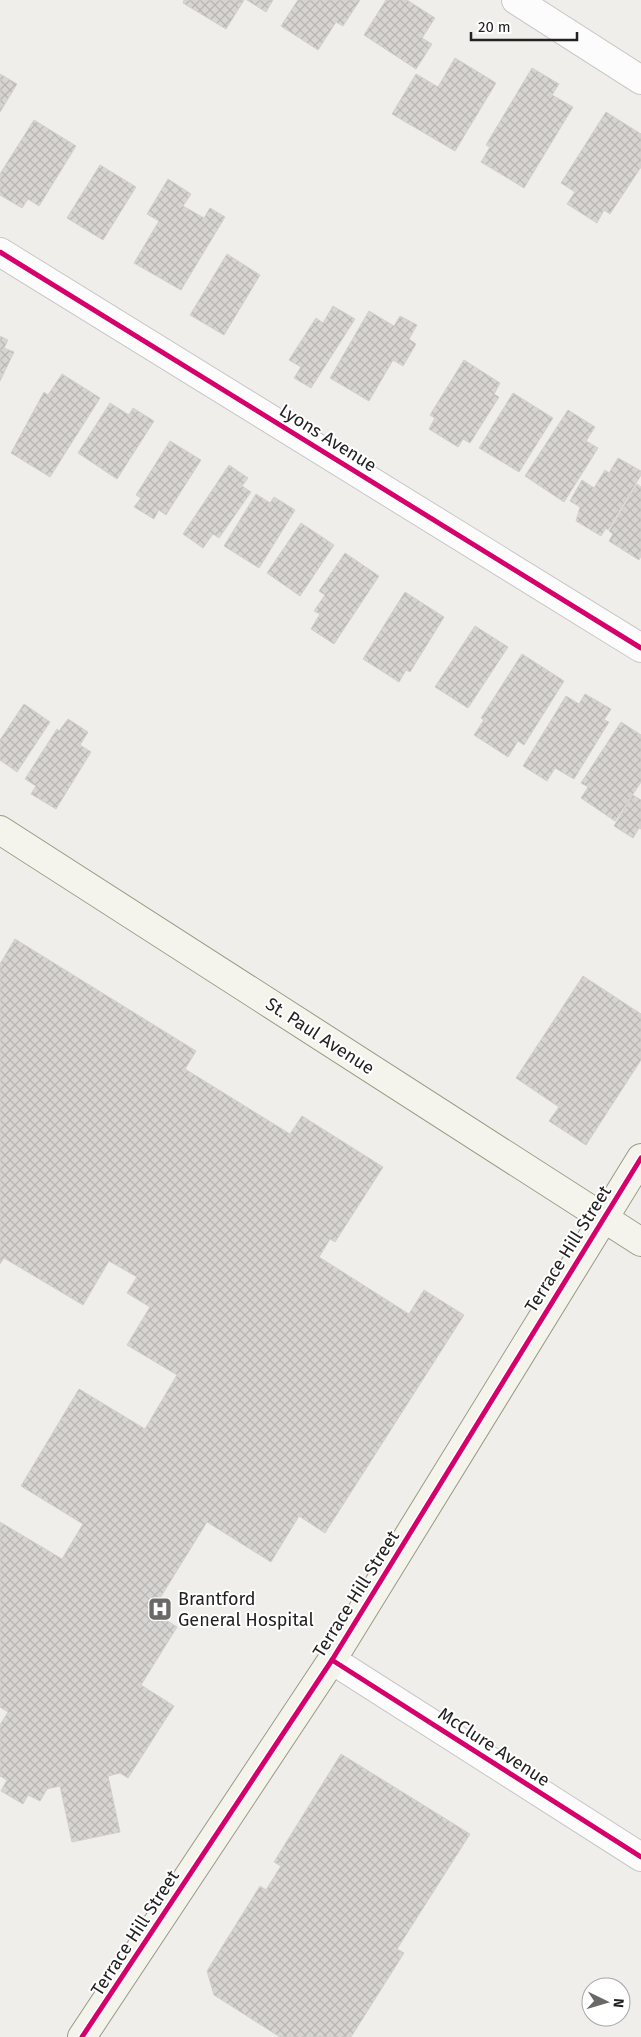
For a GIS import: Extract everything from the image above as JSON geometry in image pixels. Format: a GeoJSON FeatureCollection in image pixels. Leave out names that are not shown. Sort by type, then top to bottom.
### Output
{"type":"FeatureCollection","features":[{"type":"Feature","properties":{"kind":"street"},"geometry":{"type":"LineString","coordinates":[[516,0],[641,80]]}},
{"type":"Feature","properties":{"kind":"street","name":"Lyons Avenue"},"geometry":{"type":"LineString","coordinates":[[0,252],[641,648]]}},
{"type":"Feature","properties":{"kind":"street","name":"St. Paul Avenue"},"geometry":{"type":"LineString","coordinates":[[0,830],[641,1242]]}},
{"type":"Feature","properties":{"kind":"street","name":"Terrace Hill Street"},"geometry":{"type":"LineString","coordinates":[[82,2037],[332,1660],[641,1158]]}},
{"type":"Feature","properties":{"kind":"street","name":"McClure Avenue"},"geometry":{"type":"LineString","coordinates":[[332,1660],[641,1857]]}},
{"type":"Feature","properties":{"kind":"building"},"geometry":{"type":"Polygon","coordinates":[[[184,0],[244,0],[226,29],[183,3],[184,0]]]}},
{"type":"Feature","properties":{"kind":"building"},"geometry":{"type":"Polygon","coordinates":[[[247,0],[273,0],[266,12],[247,0]]]}},
{"type":"Feature","properties":{"kind":"building"},"geometry":{"type":"Polygon","coordinates":[[[298,0],[360,0],[343,26],[336,22],[318,50],[281,26],[298,0]]]}},
{"type":"Feature","properties":{"kind":"building"},"geometry":{"type":"Polygon","coordinates":[[[386,0],[407,0],[435,18],[422,38],[432,44],[416,69],[364,35],[386,0]]]}},
{"type":"Feature","properties":{"kind":"building"},"geometry":{"type":"Polygon","coordinates":[[[455,58],[496,83],[455,151],[392,114],[416,74],[438,87],[455,58]]]}},
{"type":"Feature","properties":{"kind":"building"},"geometry":{"type":"Polygon","coordinates":[[[532,68],[559,84],[552,95],[573,107],[524,188],[481,162],[490,147],[486,145],[532,68]]]}},
{"type":"Feature","properties":{"kind":"building"},"geometry":{"type":"Polygon","coordinates":[[[0,74],[17,84],[0,112],[0,74]]]}},
{"type":"Feature","properties":{"kind":"building"},"geometry":{"type":"Polygon","coordinates":[[[606,112],[641,134],[641,167],[610,214],[604,210],[597,223],[567,204],[575,192],[561,183],[606,112]]]}},
{"type":"Feature","properties":{"kind":"building"},"geometry":{"type":"Polygon","coordinates":[[[34,120],[76,146],[39,206],[28,199],[22,208],[0,195],[0,174],[34,120]]]}},
{"type":"Feature","properties":{"kind":"building"},"geometry":{"type":"Polygon","coordinates":[[[100,165],[136,187],[103,240],[67,218],[100,165]]]}},
{"type":"Feature","properties":{"kind":"building"},"geometry":{"type":"Polygon","coordinates":[[[168,179],[191,194],[183,206],[204,218],[210,208],[225,217],[181,290],[134,263],[159,221],[147,214],[168,179]]]}},
{"type":"Feature","properties":{"kind":"building"},"geometry":{"type":"Polygon","coordinates":[[[227,254],[260,275],[224,335],[190,315],[227,254]]]}},
{"type":"Feature","properties":{"kind":"building"},"geometry":{"type":"Polygon","coordinates":[[[333,306],[355,319],[311,388],[294,378],[301,367],[289,360],[316,318],[323,323],[333,306]]]}},
{"type":"Feature","properties":{"kind":"building"},"geometry":{"type":"Polygon","coordinates":[[[369,311],[394,326],[400,316],[417,325],[409,339],[416,344],[403,366],[393,360],[369,401],[330,378],[369,311]]]}},
{"type":"Feature","properties":{"kind":"building"},"geometry":{"type":"Polygon","coordinates":[[[0,336],[8,340],[4,348],[14,352],[0,381],[0,336]]]}},
{"type":"Feature","properties":{"kind":"building"},"geometry":{"type":"Polygon","coordinates":[[[464,360],[500,383],[494,394],[499,397],[470,443],[463,439],[458,447],[429,429],[435,418],[430,415],[464,360]]]}},
{"type":"Feature","properties":{"kind":"building"},"geometry":{"type":"Polygon","coordinates":[[[62,374],[100,398],[50,477],[11,453],[44,392],[48,395],[62,374]]]}},
{"type":"Feature","properties":{"kind":"building"},"geometry":{"type":"Polygon","coordinates":[[[513,393],[553,418],[519,472],[479,448],[513,393]]]}},
{"type":"Feature","properties":{"kind":"building"},"geometry":{"type":"Polygon","coordinates":[[[110,403],[129,415],[133,408],[154,421],[117,479],[78,453],[110,403]]]}},
{"type":"Feature","properties":{"kind":"building"},"geometry":{"type":"Polygon","coordinates":[[[568,410],[595,427],[586,441],[598,448],[564,502],[525,476],[568,410]]]}},
{"type":"Feature","properties":{"kind":"building"},"geometry":{"type":"Polygon","coordinates":[[[170,441],[201,460],[166,515],[159,510],[154,519],[134,507],[141,498],[136,495],[170,441]]]}},
{"type":"Feature","properties":{"kind":"building"},"geometry":{"type":"Polygon","coordinates":[[[618,458],[641,471],[641,475],[608,530],[606,528],[601,536],[576,521],[580,507],[570,501],[582,480],[594,488],[605,470],[609,473],[618,458]]]}},
{"type":"Feature","properties":{"kind":"building"},"geometry":{"type":"Polygon","coordinates":[[[229,465],[248,478],[242,486],[251,492],[219,538],[213,534],[203,548],[183,534],[229,465]]]}},
{"type":"Feature","properties":{"kind":"building"},"geometry":{"type":"Polygon","coordinates":[[[637,484],[641,487],[641,556],[639,560],[609,541],[613,534],[609,531],[637,484]]]}},
{"type":"Feature","properties":{"kind":"building"},"geometry":{"type":"Polygon","coordinates":[[[256,494],[270,503],[274,497],[295,510],[259,568],[224,546],[256,494]]]}},
{"type":"Feature","properties":{"kind":"building"},"geometry":{"type":"Polygon","coordinates":[[[301,523],[334,545],[300,596],[267,573],[301,523]]]}},
{"type":"Feature","properties":{"kind":"building"},"geometry":{"type":"Polygon","coordinates":[[[345,553],[379,576],[334,644],[311,629],[320,614],[314,611],[325,595],[319,591],[345,553]]]}},
{"type":"Feature","properties":{"kind":"building"},"geometry":{"type":"Polygon","coordinates":[[[405,592],[444,617],[410,672],[406,670],[399,682],[363,659],[405,592]]]}},
{"type":"Feature","properties":{"kind":"building"},"geometry":{"type":"Polygon","coordinates":[[[475,626],[508,647],[468,708],[435,687],[475,626]]]}},
{"type":"Feature","properties":{"kind":"building"},"geometry":{"type":"Polygon","coordinates":[[[522,654],[564,681],[524,745],[518,741],[508,757],[474,735],[484,720],[481,718],[522,654]]]}},
{"type":"Feature","properties":{"kind":"building"},"geometry":{"type":"Polygon","coordinates":[[[585,694],[611,709],[604,720],[609,722],[574,779],[555,768],[547,781],[523,766],[566,696],[579,704],[585,694]]]}},
{"type":"Feature","properties":{"kind":"building"},"geometry":{"type":"Polygon","coordinates":[[[24,704],[50,722],[17,772],[0,760],[0,740],[24,704]]]}},
{"type":"Feature","properties":{"kind":"building"},"geometry":{"type":"Polygon","coordinates":[[[68,719],[88,732],[80,745],[91,752],[56,809],[31,794],[36,786],[25,779],[57,729],[59,731],[68,719]]]}},
{"type":"Feature","properties":{"kind":"building"},"geometry":{"type":"Polygon","coordinates":[[[621,722],[641,735],[641,782],[615,821],[581,798],[588,787],[581,783],[621,722]]]}},
{"type":"Feature","properties":{"kind":"building"},"geometry":{"type":"Polygon","coordinates":[[[633,795],[641,800],[641,829],[639,828],[633,838],[614,826],[633,795]]]}},
{"type":"Feature","properties":{"kind":"building"},"geometry":{"type":"Polygon","coordinates":[[[15,939],[196,1051],[185,1069],[290,1134],[302,1116],[383,1167],[335,1242],[330,1239],[319,1257],[409,1314],[424,1290],[464,1315],[325,1533],[299,1516],[271,1562],[207,1522],[152,1611],[177,1627],[141,1685],[174,1706],[128,1778],[120,1773],[108,1776],[120,1832],[72,1842],[60,1786],[47,1789],[40,1801],[28,1795],[23,1804],[1,1791],[7,1780],[0,1776],[0,1725],[8,1712],[0,1707],[0,1522],[62,1559],[83,1524],[21,1486],[79,1389],[145,1429],[177,1375],[127,1345],[150,1307],[127,1293],[137,1277],[109,1261],[83,1305],[4,1258],[0,1264],[0,964],[15,939]]]}},
{"type":"Feature","properties":{"kind":"building"},"geometry":{"type":"Polygon","coordinates":[[[583,976],[641,1014],[641,1060],[586,1145],[549,1121],[559,1107],[516,1078],[583,976]]]}},
{"type":"Feature","properties":{"kind":"building"},"geometry":{"type":"Polygon","coordinates":[[[341,1754],[470,1834],[397,1949],[404,1953],[351,2037],[280,2037],[214,1995],[207,1971],[260,1886],[266,1890],[281,1866],[274,1862],[341,1754]]]}},
{"type":"Feature","properties":{"kind":"cycle path"},"geometry":{"type":"LineString","coordinates":[[0,252],[641,648]]}},
{"type":"Feature","properties":{"kind":"cycle path"},"geometry":{"type":"LineString","coordinates":[[82,2037],[332,1660],[641,1158]]}},
{"type":"Feature","properties":{"kind":"cycle path"},"geometry":{"type":"LineString","coordinates":[[332,1660],[641,1857]]}},
{"type":"Feature","properties":{"kind":"place","name":"Brantford General Hospital"},"geometry":{"type":"Point","coordinates":[160,1609]}}]}
